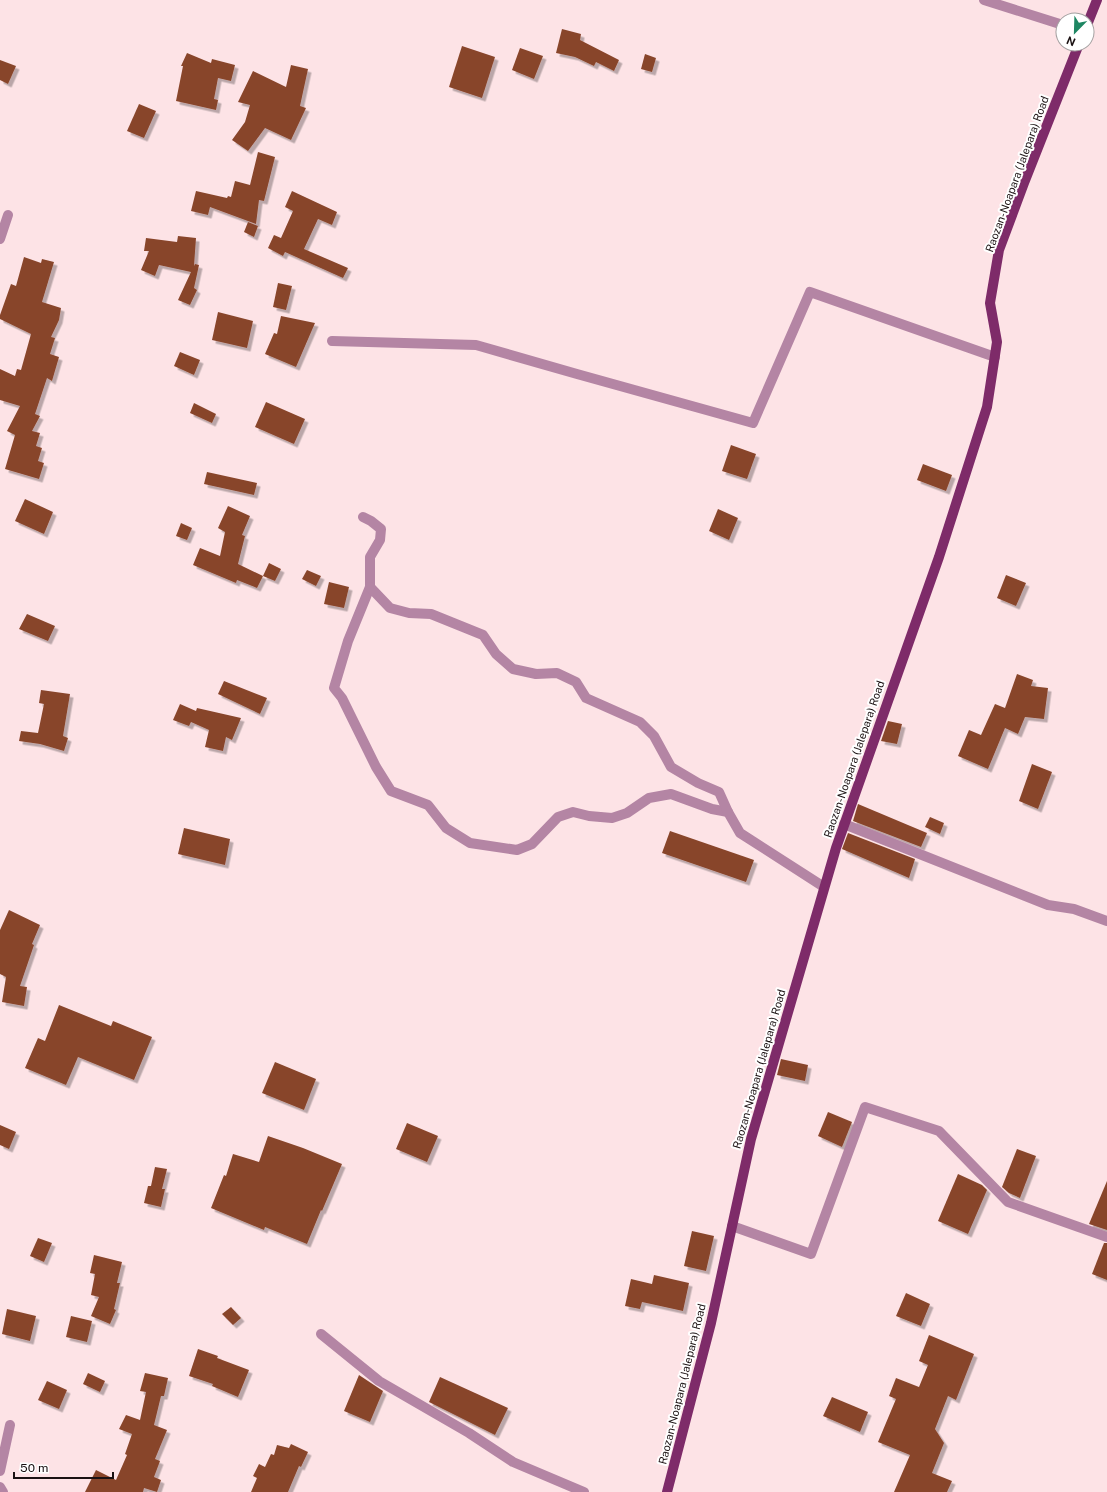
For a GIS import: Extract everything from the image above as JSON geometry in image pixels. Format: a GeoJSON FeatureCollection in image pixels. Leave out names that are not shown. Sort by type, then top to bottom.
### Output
{"type":"FeatureCollection","features":[{"type":"Feature","properties":{"kind":"main road"},"geometry":{"type":"LineString","coordinates":[[1092,12],[1097,0]]}},
{"type":"Feature","properties":{"kind":"main road","name":"Raozan-Noapara (Jalepara) Road"},"geometry":{"type":"LineString","coordinates":[[667,1492],[711,1323],[751,1139],[824,887],[844,824],[939,557],[987,407],[997,342],[990,303],[999,250],[1076,52]]}},
{"type":"Feature","properties":{"kind":"street"},"geometry":{"type":"LineString","coordinates":[[984,0],[1055,22]]}},
{"type":"Feature","properties":{"kind":"street"},"geometry":{"type":"LineString","coordinates":[[0,239],[8,215]]}},
{"type":"Feature","properties":{"kind":"street"},"geometry":{"type":"LineString","coordinates":[[332,341],[476,345],[753,423],[810,292],[995,357]]}},
{"type":"Feature","properties":{"kind":"street"},"geometry":{"type":"LineString","coordinates":[[363,517],[372,521],[381,530],[380,540],[370,557],[370,587],[348,641],[334,688],[342,698],[376,767],[391,790],[428,805],[446,828],[470,843],[517,850],[532,844],[558,817],[573,812],[589,816],[612,818],[627,813],[649,798],[671,794],[712,809],[728,812]]}},
{"type":"Feature","properties":{"kind":"street"},"geometry":{"type":"LineString","coordinates":[[370,587],[390,608],[409,613],[431,614],[483,635],[496,654],[513,669],[536,674],[557,673],[576,682],[586,698],[640,722],[654,736],[671,767],[698,783],[719,792],[740,833],[824,887]]}},
{"type":"Feature","properties":{"kind":"street"},"geometry":{"type":"LineString","coordinates":[[844,824],[1048,905],[1074,909],[1107,920]]}},
{"type":"Feature","properties":{"kind":"street"},"geometry":{"type":"LineString","coordinates":[[732,1226],[811,1254],[865,1107],[939,1131],[1008,1202],[1107,1237]]}},
{"type":"Feature","properties":{"kind":"street"},"geometry":{"type":"LineString","coordinates":[[321,1334],[379,1381],[469,1433],[513,1462],[584,1492]]}},
{"type":"Feature","properties":{"kind":"street"},"geometry":{"type":"LineString","coordinates":[[0,1471],[10,1425]]}},
{"type":"Feature","properties":{"kind":"street"},"geometry":{"type":"LineString","coordinates":[[0,1487],[3,1492]]}},
{"type":"Feature","properties":{"kind":"building"},"geometry":{"type":"Polygon","coordinates":[[[562,29],[581,34],[580,40],[619,60],[614,71],[596,62],[594,66],[575,57],[556,53],[562,29]]]}},
{"type":"Feature","properties":{"kind":"building"},"geometry":{"type":"Polygon","coordinates":[[[462,46],[495,57],[482,98],[449,87],[462,46]]]}},
{"type":"Feature","properties":{"kind":"building"},"geometry":{"type":"Polygon","coordinates":[[[520,48],[543,56],[534,79],[512,70],[520,48]]]}},
{"type":"Feature","properties":{"kind":"building"},"geometry":{"type":"Polygon","coordinates":[[[187,53],[211,63],[212,59],[235,65],[231,81],[218,78],[214,99],[218,100],[216,110],[176,101],[183,66],[181,66],[187,53]]]}},
{"type":"Feature","properties":{"kind":"building"},"geometry":{"type":"Polygon","coordinates":[[[645,54],[656,58],[652,72],[641,69],[645,54]]]}},
{"type":"Feature","properties":{"kind":"building"},"geometry":{"type":"Polygon","coordinates":[[[0,60],[16,66],[8,84],[0,80],[0,60]]]}},
{"type":"Feature","properties":{"kind":"building"},"geometry":{"type":"Polygon","coordinates":[[[291,65],[308,69],[300,106],[306,108],[291,140],[265,128],[248,151],[232,140],[245,122],[250,105],[238,102],[253,71],[286,87],[291,65]]]}},
{"type":"Feature","properties":{"kind":"building"},"geometry":{"type":"Polygon","coordinates":[[[139,104],[156,111],[144,138],[127,131],[139,104]]]}},
{"type":"Feature","properties":{"kind":"building"},"geometry":{"type":"Polygon","coordinates":[[[258,152],[275,157],[264,201],[259,200],[256,224],[210,207],[208,215],[191,211],[196,191],[227,198],[228,196],[231,197],[235,181],[250,185],[258,152]]]}},
{"type":"Feature","properties":{"kind":"building"},"geometry":{"type":"Polygon","coordinates":[[[292,191],[337,212],[332,225],[318,219],[304,249],[348,268],[343,278],[285,252],[283,256],[268,248],[274,235],[281,238],[293,211],[285,207],[292,191]]]}},
{"type":"Feature","properties":{"kind":"building"},"geometry":{"type":"Polygon","coordinates":[[[248,222],[258,226],[254,237],[244,232],[248,222]]]}},
{"type":"Feature","properties":{"kind":"building"},"geometry":{"type":"Polygon","coordinates":[[[178,236],[196,238],[194,266],[195,264],[199,265],[194,288],[197,290],[190,305],[178,300],[191,272],[159,265],[155,276],[141,270],[149,251],[144,251],[146,238],[177,242],[178,236]]]}},
{"type":"Feature","properties":{"kind":"building"},"geometry":{"type":"Polygon","coordinates":[[[24,257],[41,263],[42,259],[54,262],[42,302],[61,308],[59,320],[51,337],[55,338],[50,354],[59,357],[52,381],[47,378],[35,414],[40,416],[32,431],[40,433],[36,446],[42,448],[38,461],[44,463],[39,479],[5,469],[15,435],[7,431],[20,406],[0,400],[0,369],[15,376],[17,369],[21,370],[31,334],[0,319],[11,284],[16,286],[24,257]]]}},
{"type":"Feature","properties":{"kind":"building"},"geometry":{"type":"Polygon","coordinates":[[[278,283],[292,286],[286,310],[273,307],[278,283]]]}},
{"type":"Feature","properties":{"kind":"building"},"geometry":{"type":"Polygon","coordinates":[[[218,312],[253,321],[247,348],[212,340],[218,312]]]}},
{"type":"Feature","properties":{"kind":"building"},"geometry":{"type":"Polygon","coordinates":[[[281,316],[315,323],[296,367],[265,354],[274,333],[277,334],[281,316]]]}},
{"type":"Feature","properties":{"kind":"building"},"geometry":{"type":"Polygon","coordinates":[[[180,352],[200,360],[194,375],[174,366],[180,352]]]}},
{"type":"Feature","properties":{"kind":"building"},"geometry":{"type":"Polygon","coordinates":[[[266,402],[305,419],[294,444],[255,427],[266,402]]]}},
{"type":"Feature","properties":{"kind":"building"},"geometry":{"type":"Polygon","coordinates":[[[194,403],[216,414],[212,423],[190,413],[194,403]]]}},
{"type":"Feature","properties":{"kind":"building"},"geometry":{"type":"Polygon","coordinates":[[[731,445],[756,454],[747,479],[722,471],[731,445]]]}},
{"type":"Feature","properties":{"kind":"building"},"geometry":{"type":"Polygon","coordinates":[[[923,464],[952,475],[946,491],[917,480],[923,464]]]}},
{"type":"Feature","properties":{"kind":"building"},"geometry":{"type":"Polygon","coordinates":[[[207,472],[257,483],[254,495],[204,484],[207,472]]]}},
{"type":"Feature","properties":{"kind":"building"},"geometry":{"type":"Polygon","coordinates":[[[25,499],[53,512],[44,534],[15,521],[25,499]]]}},
{"type":"Feature","properties":{"kind":"building"},"geometry":{"type":"Polygon","coordinates":[[[228,506],[250,516],[242,535],[245,536],[238,564],[263,576],[257,588],[237,580],[236,583],[193,565],[200,548],[220,556],[225,532],[218,528],[228,506]]]}},
{"type":"Feature","properties":{"kind":"building"},"geometry":{"type":"Polygon","coordinates":[[[718,509],[738,518],[729,540],[709,531],[718,509]]]}},
{"type":"Feature","properties":{"kind":"building"},"geometry":{"type":"Polygon","coordinates":[[[181,523],[192,528],[187,540],[176,536],[181,523]]]}},
{"type":"Feature","properties":{"kind":"building"},"geometry":{"type":"Polygon","coordinates":[[[269,563],[281,569],[275,581],[263,576],[269,563]]]}},
{"type":"Feature","properties":{"kind":"building"},"geometry":{"type":"Polygon","coordinates":[[[307,570],[321,576],[316,586],[302,579],[307,570]]]}},
{"type":"Feature","properties":{"kind":"building"},"geometry":{"type":"Polygon","coordinates":[[[1006,575],[1026,583],[1016,606],[997,598],[1006,575]]]}},
{"type":"Feature","properties":{"kind":"building"},"geometry":{"type":"Polygon","coordinates":[[[329,582],[349,587],[344,608],[324,604],[329,582]]]}},
{"type":"Feature","properties":{"kind":"building"},"geometry":{"type":"Polygon","coordinates":[[[27,614],[55,626],[48,641],[19,629],[27,614]]]}},
{"type":"Feature","properties":{"kind":"building"},"geometry":{"type":"Polygon","coordinates":[[[1017,674],[1033,680],[1031,686],[1048,688],[1044,719],[1025,717],[1018,734],[1005,728],[988,769],[958,756],[969,730],[981,735],[995,704],[1005,708],[1017,674]]]}},
{"type":"Feature","properties":{"kind":"building"},"geometry":{"type":"Polygon","coordinates":[[[224,681],[267,698],[260,714],[218,694],[224,681]]]}},
{"type":"Feature","properties":{"kind":"building"},"geometry":{"type":"Polygon","coordinates":[[[41,690],[70,694],[63,736],[68,738],[64,751],[40,744],[19,741],[21,731],[38,733],[44,704],[39,703],[41,690]]]}},
{"type":"Feature","properties":{"kind":"building"},"geometry":{"type":"Polygon","coordinates":[[[180,704],[196,711],[197,708],[241,718],[232,740],[226,737],[223,751],[205,747],[209,730],[191,722],[189,726],[173,720],[180,704]]]}},
{"type":"Feature","properties":{"kind":"building"},"geometry":{"type":"Polygon","coordinates":[[[888,721],[902,724],[897,744],[881,741],[888,721]]]}},
{"type":"Feature","properties":{"kind":"building"},"geometry":{"type":"Polygon","coordinates":[[[1032,764],[1052,772],[1038,809],[1019,801],[1032,764]]]}},
{"type":"Feature","properties":{"kind":"building"},"geometry":{"type":"Polygon","coordinates":[[[858,804],[927,833],[921,847],[853,821],[858,804]]]}},
{"type":"Feature","properties":{"kind":"building"},"geometry":{"type":"Polygon","coordinates":[[[930,817],[944,823],[940,834],[925,827],[930,817]]]}},
{"type":"Feature","properties":{"kind":"building"},"geometry":{"type":"Polygon","coordinates":[[[184,828],[230,839],[225,865],[178,854],[184,828]]]}},
{"type":"Feature","properties":{"kind":"building"},"geometry":{"type":"Polygon","coordinates":[[[670,831],[754,860],[746,882],[662,853],[670,831]]]}},
{"type":"Feature","properties":{"kind":"building"},"geometry":{"type":"Polygon","coordinates":[[[848,833],[915,859],[909,878],[842,849],[848,833]]]}},
{"type":"Feature","properties":{"kind":"building"},"geometry":{"type":"Polygon","coordinates":[[[9,910],[40,925],[32,944],[34,945],[20,986],[27,987],[24,1006],[2,1002],[6,977],[0,974],[0,930],[9,910]]]}},
{"type":"Feature","properties":{"kind":"building"},"geometry":{"type":"Polygon","coordinates":[[[59,1005],[111,1026],[113,1021],[152,1037],[134,1080],[78,1057],[66,1085],[25,1068],[38,1038],[45,1041],[59,1005]]]}},
{"type":"Feature","properties":{"kind":"building"},"geometry":{"type":"Polygon","coordinates":[[[781,1059],[808,1065],[805,1081],[777,1075],[781,1059]]]}},
{"type":"Feature","properties":{"kind":"building"},"geometry":{"type":"Polygon","coordinates":[[[275,1062],[316,1079],[304,1110],[262,1093],[275,1062]]]}},
{"type":"Feature","properties":{"kind":"building"},"geometry":{"type":"Polygon","coordinates":[[[828,1112],[852,1122],[842,1147],[818,1136],[828,1112]]]}},
{"type":"Feature","properties":{"kind":"building"},"geometry":{"type":"Polygon","coordinates":[[[407,1123],[438,1136],[427,1162],[396,1149],[407,1123]]]}},
{"type":"Feature","properties":{"kind":"building"},"geometry":{"type":"Polygon","coordinates":[[[0,1125],[16,1132],[9,1149],[0,1145],[0,1125]]]}},
{"type":"Feature","properties":{"kind":"building"},"geometry":{"type":"Polygon","coordinates":[[[268,1136],[342,1164],[307,1244],[265,1227],[264,1230],[211,1208],[224,1175],[226,1176],[233,1154],[259,1162],[268,1136]]]}},
{"type":"Feature","properties":{"kind":"building"},"geometry":{"type":"Polygon","coordinates":[[[1017,1149],[1036,1156],[1020,1198],[1009,1193],[1002,1187],[1017,1149]]]}},
{"type":"Feature","properties":{"kind":"building"},"geometry":{"type":"Polygon","coordinates":[[[155,1167],[167,1169],[162,1189],[165,1189],[161,1207],[144,1203],[148,1186],[151,1186],[155,1167]]]}},
{"type":"Feature","properties":{"kind":"building"},"geometry":{"type":"Polygon","coordinates":[[[958,1174],[982,1185],[987,1190],[968,1234],[938,1221],[958,1174]]]}},
{"type":"Feature","properties":{"kind":"building"},"geometry":{"type":"Polygon","coordinates":[[[1107,1181],[1107,1230],[1089,1224],[1107,1181]]]}},
{"type":"Feature","properties":{"kind":"building"},"geometry":{"type":"Polygon","coordinates":[[[692,1231],[714,1236],[706,1271],[684,1266],[692,1231]]]}},
{"type":"Feature","properties":{"kind":"building"},"geometry":{"type":"Polygon","coordinates":[[[38,1238],[52,1243],[44,1262],[30,1256],[38,1238]]]}},
{"type":"Feature","properties":{"kind":"building"},"geometry":{"type":"Polygon","coordinates":[[[1104,1243],[1107,1243],[1107,1280],[1092,1274],[1104,1243]]]}},
{"type":"Feature","properties":{"kind":"building"},"geometry":{"type":"Polygon","coordinates":[[[94,1255],[122,1262],[117,1283],[120,1283],[114,1309],[116,1310],[110,1324],[91,1316],[99,1297],[91,1295],[95,1274],[90,1273],[94,1255]]]}},
{"type":"Feature","properties":{"kind":"building"},"geometry":{"type":"Polygon","coordinates":[[[654,1275],[689,1283],[683,1311],[642,1302],[640,1309],[625,1306],[631,1279],[652,1284],[654,1275]]]}},
{"type":"Feature","properties":{"kind":"building"},"geometry":{"type":"Polygon","coordinates":[[[906,1293],[930,1304],[921,1326],[896,1316],[906,1293]]]}},
{"type":"Feature","properties":{"kind":"building"},"geometry":{"type":"Polygon","coordinates":[[[231,1307],[241,1318],[233,1325],[222,1314],[231,1307]]]}},
{"type":"Feature","properties":{"kind":"building"},"geometry":{"type":"Polygon","coordinates":[[[7,1309],[36,1316],[30,1341],[2,1334],[7,1309]]]}},
{"type":"Feature","properties":{"kind":"building"},"geometry":{"type":"Polygon","coordinates":[[[71,1316],[92,1321],[87,1342],[66,1337],[71,1316]]]}},
{"type":"Feature","properties":{"kind":"building"},"geometry":{"type":"Polygon","coordinates":[[[929,1335],[974,1354],[956,1400],[948,1396],[935,1429],[944,1443],[932,1473],[952,1481],[947,1492],[894,1492],[910,1455],[878,1442],[896,1399],[889,1396],[896,1378],[919,1387],[928,1365],[919,1361],[929,1335]]]}},
{"type":"Feature","properties":{"kind":"building"},"geometry":{"type":"Polygon","coordinates":[[[198,1349],[249,1370],[238,1397],[212,1386],[213,1384],[189,1376],[198,1349]]]}},
{"type":"Feature","properties":{"kind":"building"},"geometry":{"type":"Polygon","coordinates":[[[88,1373],[105,1381],[100,1392],[83,1384],[88,1373]]]}},
{"type":"Feature","properties":{"kind":"building"},"geometry":{"type":"Polygon","coordinates":[[[145,1373],[168,1378],[164,1396],[161,1396],[154,1425],[167,1430],[155,1459],[160,1461],[154,1477],[161,1480],[157,1492],[144,1488],[143,1492],[85,1492],[96,1470],[116,1480],[127,1455],[125,1454],[132,1434],[119,1429],[126,1415],[140,1420],[146,1392],[140,1391],[145,1373]]]}},
{"type":"Feature","properties":{"kind":"building"},"geometry":{"type":"Polygon","coordinates":[[[359,1375],[383,1391],[370,1422],[344,1411],[359,1375]]]}},
{"type":"Feature","properties":{"kind":"building"},"geometry":{"type":"Polygon","coordinates":[[[440,1377],[508,1408],[495,1435],[429,1402],[440,1377]]]}},
{"type":"Feature","properties":{"kind":"building"},"geometry":{"type":"Polygon","coordinates":[[[47,1381],[67,1390],[59,1409],[38,1400],[47,1381]]]}},
{"type":"Feature","properties":{"kind":"building"},"geometry":{"type":"Polygon","coordinates":[[[832,1397],[868,1412],[860,1432],[823,1416],[832,1397]]]}},
{"type":"Feature","properties":{"kind":"building"},"geometry":{"type":"Polygon","coordinates":[[[291,1444],[308,1452],[301,1467],[299,1466],[288,1492],[251,1492],[257,1478],[253,1476],[259,1464],[265,1467],[271,1454],[274,1455],[277,1445],[289,1448],[291,1444]]]}}]}
